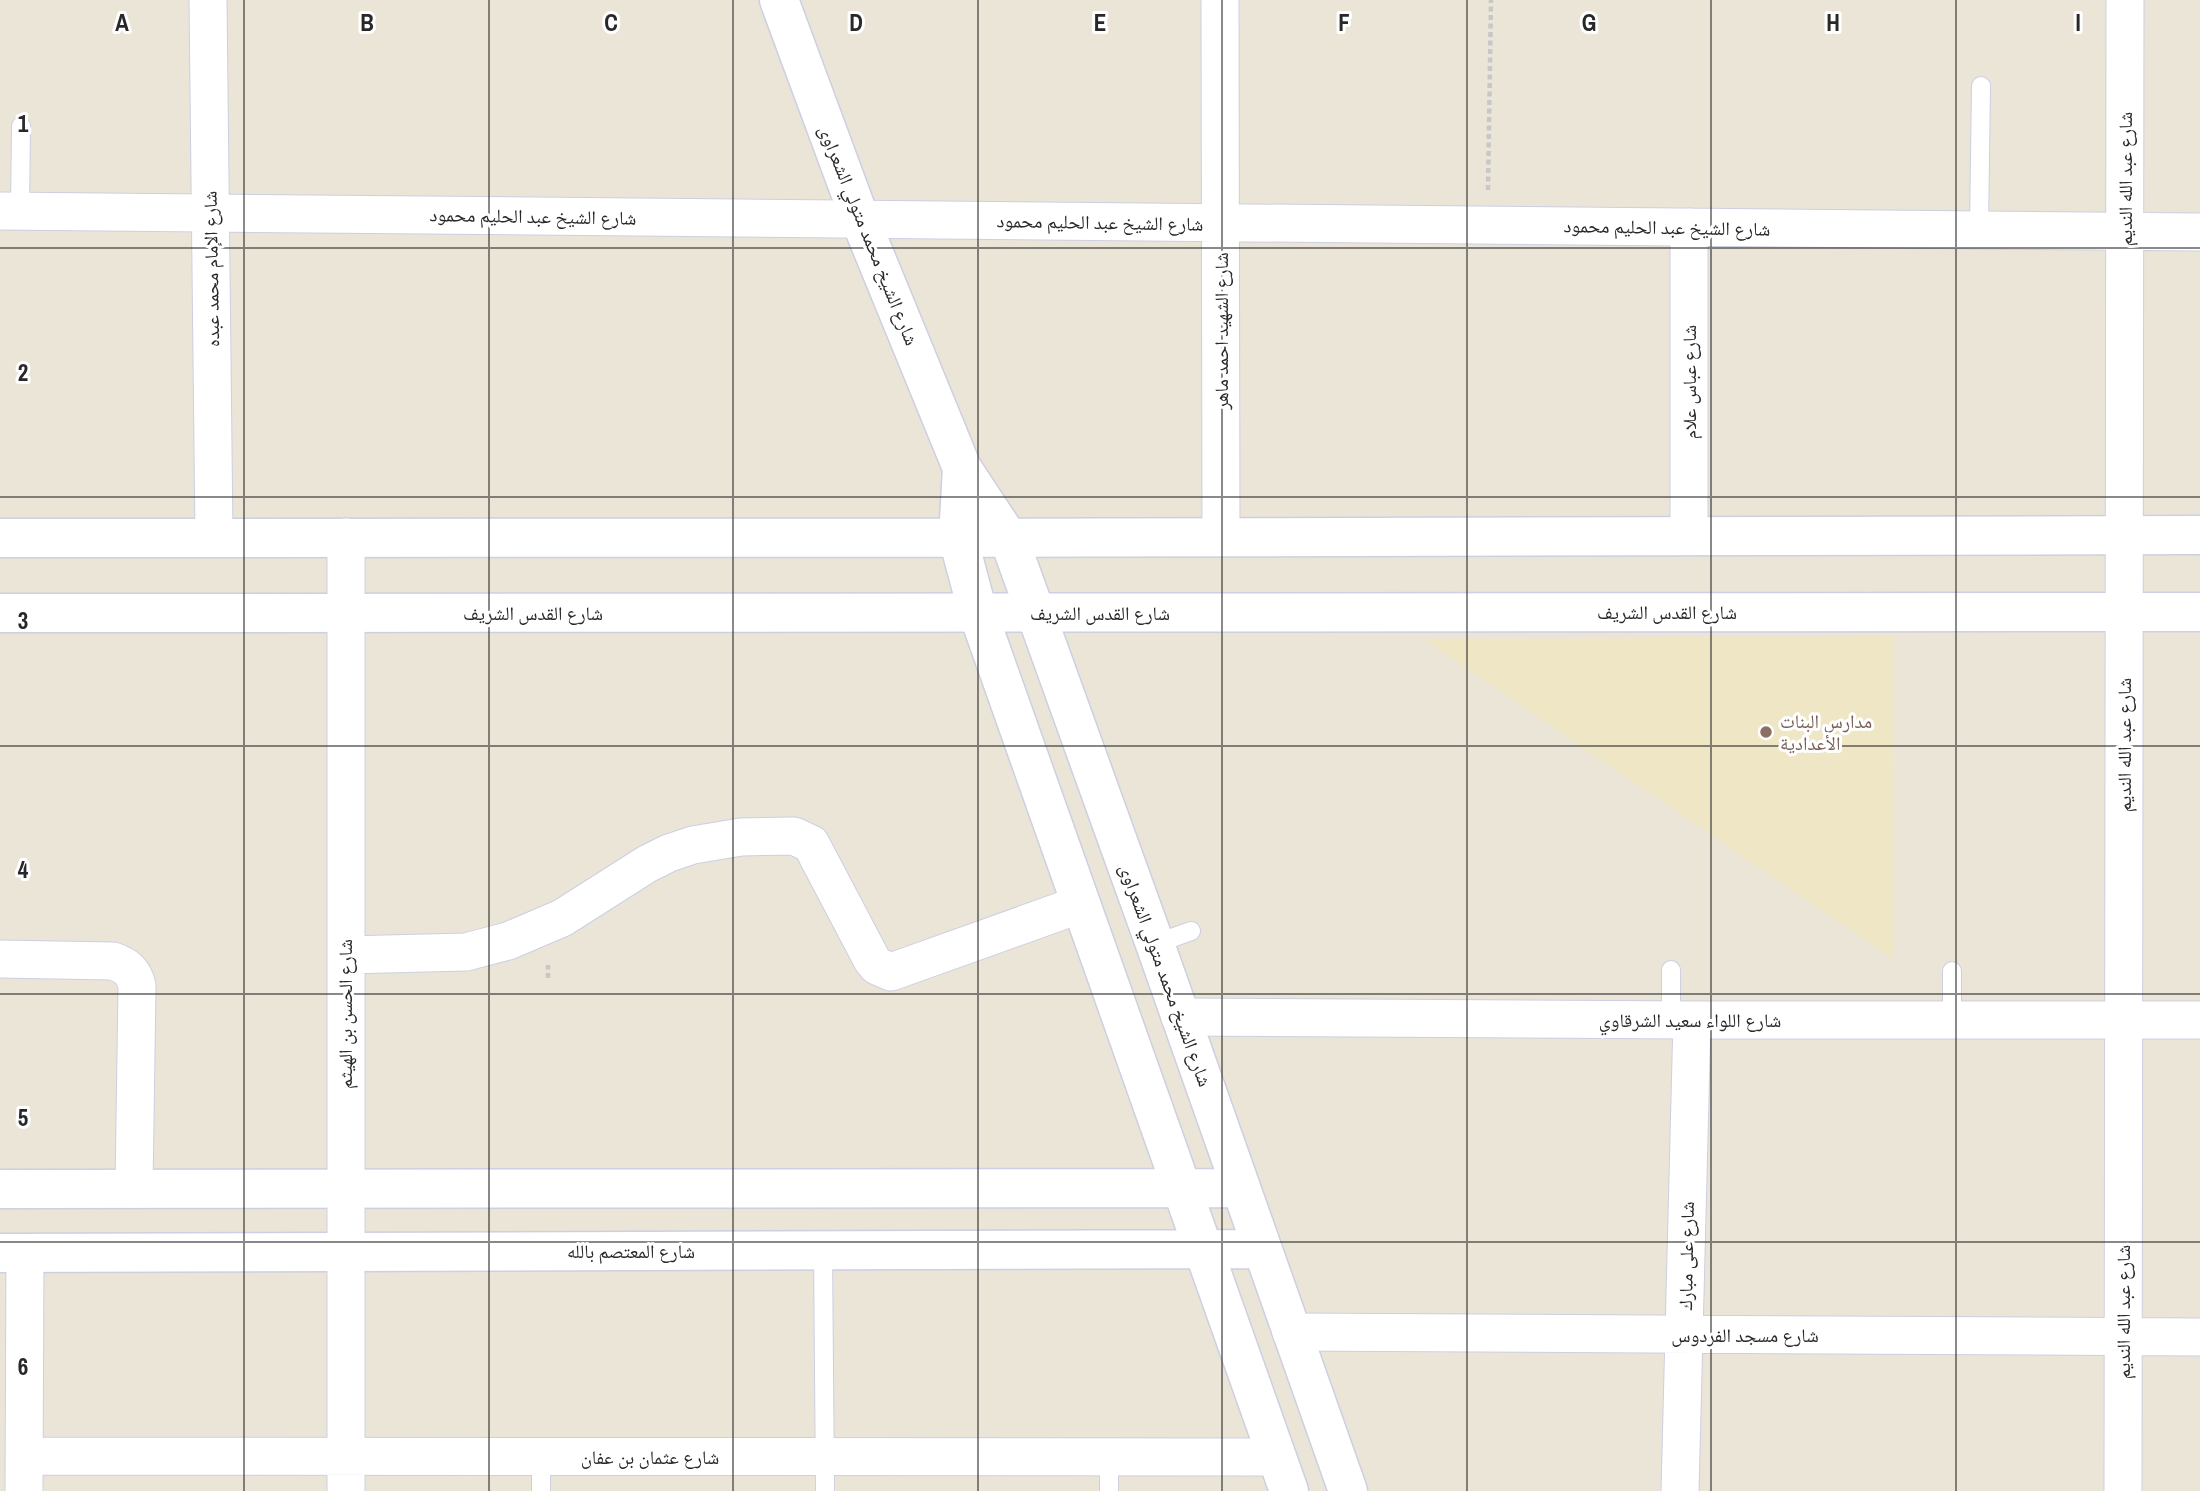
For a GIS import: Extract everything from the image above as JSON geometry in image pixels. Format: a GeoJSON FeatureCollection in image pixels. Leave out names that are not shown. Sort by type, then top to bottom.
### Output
{"type":"FeatureCollection","features":[{"type":"Feature","properties":{"kind":"street","name":"شارع الإمام محمد عبده"},"geometry":{"type":"LineString","coordinates":[[208,0],[214,537]]}},
{"type":"Feature","properties":{"kind":"street","name":"شارع الشيخ محمد متولي الشعراوى"},"geometry":{"type":"LineString","coordinates":[[779,0],[860,219],[962,468],[1009,539],[1348,1491]]}},
{"type":"Feature","properties":{"kind":"street","name":"شارع الشهيد احمد ماهر"},"geometry":{"type":"LineString","coordinates":[[1220,0],[1221,537]]}},
{"type":"Feature","properties":{"kind":"street","name":"شارع عبد الله النديم"},"geometry":{"type":"LineString","coordinates":[[2123,1491],[2125,0]]}},
{"type":"Feature","properties":{"kind":"street","name":"شارع الشيخ عبد الحليم محمود"},"geometry":{"type":"LineString","coordinates":[[10,211],[2200,232]]}},
{"type":"Feature","properties":{"kind":"street","name":"شارع عباس علام"},"geometry":{"type":"LineString","coordinates":[[1689,227],[1689,536]]}},
{"type":"Feature","properties":{"kind":"street","name":"شارع الشيخ محمد متولي الشعراوى"},"geometry":{"type":"LineString","coordinates":[[962,468],[958,538],[978,613],[1282,1474]]}},
{"type":"Feature","properties":{"kind":"street"},"geometry":{"type":"LineString","coordinates":[[0,538],[1009,539],[2200,535]]}},
{"type":"Feature","properties":{"kind":"street","name":"شارع الحسن بن الهيثم"},"geometry":{"type":"LineString","coordinates":[[346,537],[346,1474]]}},
{"type":"Feature","properties":{"kind":"street","name":"شارع القدس الشريف"},"geometry":{"type":"LineString","coordinates":[[0,613],[2200,611]]}},
{"type":"Feature","properties":{"kind":"street"},"geometry":{"type":"LineString","coordinates":[[346,955],[466,952],[508,941],[562,918],[669,853],[693,845],[741,837],[794,836],[811,844],[872,960],[877,966],[891,972],[1081,904]]}},
{"type":"Feature","properties":{"kind":"street"},"geometry":{"type":"LineString","coordinates":[[0,959],[113,961],[122,964],[135,977],[134,1189]]}},
{"type":"Feature","properties":{"kind":"street","name":"شارع اللواء سعيد الشرقاوي"},"geometry":{"type":"LineString","coordinates":[[1180,1017],[2200,1020]]}},
{"type":"Feature","properties":{"kind":"street","name":"شارع على مبارك"},"geometry":{"type":"LineString","coordinates":[[1680,1491],[1685,1334],[1681,1020]]}},
{"type":"Feature","properties":{"kind":"street"},"geometry":{"type":"LineString","coordinates":[[0,1189],[1241,1188]]}},
{"type":"Feature","properties":{"kind":"street","name":"شارع المعتصم بالله"},"geometry":{"type":"LineString","coordinates":[[13,1253],[1262,1249]]}},
{"type":"Feature","properties":{"kind":"street"},"geometry":{"type":"LineString","coordinates":[[13,1253],[24,1474]]}},
{"type":"Feature","properties":{"kind":"street","name":"شارع مسجد الفردوس"},"geometry":{"type":"LineString","coordinates":[[1291,1332],[2200,1337]]}},
{"type":"Feature","properties":{"kind":"street","name":"شارع عثمان بن عفان"},"geometry":{"type":"LineString","coordinates":[[24,1474],[1282,1474]]}},
{"type":"Feature","properties":{"kind":"lane"},"geometry":{"type":"LineString","coordinates":[[1979,230],[1981,86]]}},
{"type":"Feature","properties":{"kind":"lane"},"geometry":{"type":"LineString","coordinates":[[10,211],[21,126]]}},
{"type":"Feature","properties":{"kind":"lane"},"geometry":{"type":"LineString","coordinates":[[1155,944],[1191,931]]}},
{"type":"Feature","properties":{"kind":"lane"},"geometry":{"type":"LineString","coordinates":[[1671,971],[1681,1020]]}},
{"type":"Feature","properties":{"kind":"lane"},"geometry":{"type":"LineString","coordinates":[[1952,971],[1952,1020]]}},
{"type":"Feature","properties":{"kind":"lane"},"geometry":{"type":"LineString","coordinates":[[823,1250],[825,1474]]}},
{"type":"Feature","properties":{"kind":"path"},"geometry":{"type":"LineString","coordinates":[[1488,225],[1491,0]]}},
{"type":"Feature","properties":{"kind":"shaded area"},"geometry":{"type":"Polygon","coordinates":[[[1893,636],[1894,960],[1425,640],[1893,636]]]}},
{"type":"Feature","properties":{"kind":"place","name":"مدارس البنات الأعدادية"},"geometry":{"type":"Point","coordinates":[1766,732]}}]}
